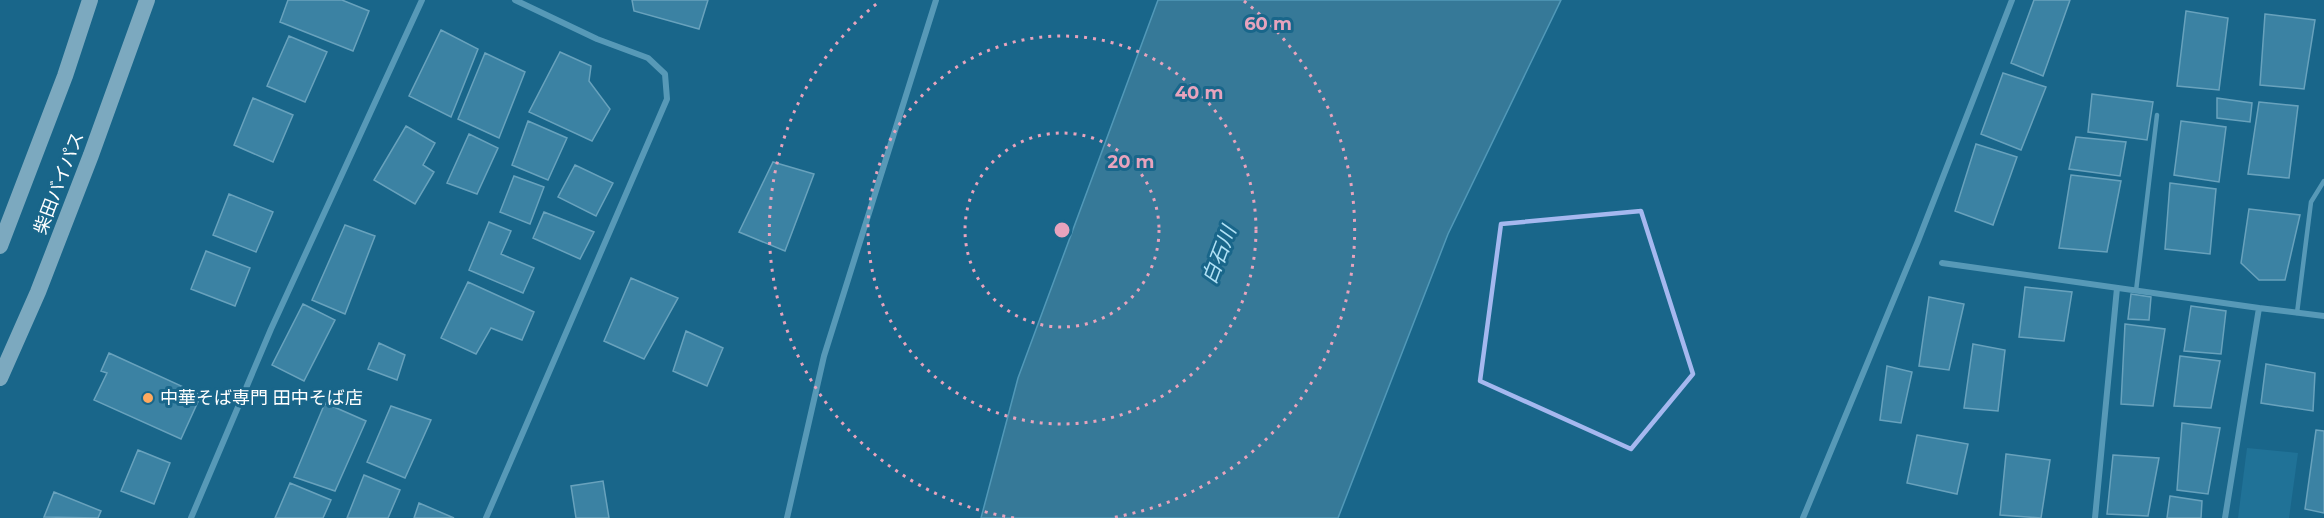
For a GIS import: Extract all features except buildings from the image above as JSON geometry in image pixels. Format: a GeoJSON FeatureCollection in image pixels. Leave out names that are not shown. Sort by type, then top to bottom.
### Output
{"type":"FeatureCollection","features":[{"type":"Feature","properties":{"kind":"highway","name":"柴田バイパス"},"geometry":{"type":"LineString","coordinates":[[0,246],[65,76],[90,0]]}},
{"type":"Feature","properties":{"kind":"highway","name":"柴田バイパス"},"geometry":{"type":"LineString","coordinates":[[0,378],[38,292],[147,0]]}},
{"type":"Feature","properties":{"kind":"street"},"geometry":{"type":"LineString","coordinates":[[191,518],[271,328],[422,0]]}},
{"type":"Feature","properties":{"kind":"street"},"geometry":{"type":"LineString","coordinates":[[486,518],[667,99],[665,74],[648,58],[597,39],[515,0]]}},
{"type":"Feature","properties":{"kind":"street"},"geometry":{"type":"LineString","coordinates":[[788,518],[824,356],[936,0]]}},
{"type":"Feature","properties":{"kind":"street"},"geometry":{"type":"LineString","coordinates":[[1803,518],[1918,241],[2012,0]]}},
{"type":"Feature","properties":{"kind":"street"},"geometry":{"type":"LineString","coordinates":[[1942,263],[2324,316]]}},
{"type":"Feature","properties":{"kind":"street"},"geometry":{"type":"LineString","coordinates":[[2096,518],[2117,288]]}},
{"type":"Feature","properties":{"kind":"street"},"geometry":{"type":"LineString","coordinates":[[2225,518],[2259,308]]}},
{"type":"Feature","properties":{"kind":"lane"},"geometry":{"type":"LineString","coordinates":[[2136,291],[2157,115]]}},
{"type":"Feature","properties":{"kind":"lane"},"geometry":{"type":"LineString","coordinates":[[2296,313],[2312,202],[2324,180]]}},
{"type":"Feature","properties":{"kind":"highlighted area"},"geometry":{"type":"Polygon","coordinates":[[[1641,211],[1693,374],[1631,449],[1480,381],[1501,224],[1641,211]]]}},
{"type":"Feature","properties":{"kind":"shaded area"},"geometry":{"type":"Polygon","coordinates":[[[2247,448],[2298,453],[2289,518],[2238,518],[2247,448]]]}},
{"type":"Feature","properties":{"kind":"water","name":"白石川"},"geometry":{"type":"Polygon","coordinates":[[[1158,0],[1561,0],[1448,234],[1338,518],[981,518],[1018,378],[1158,0]]]}},
{"type":"Feature","properties":{"kind":"place","name":"中華そば専門 田中そば店"},"geometry":{"type":"Point","coordinates":[148,398]}}]}
